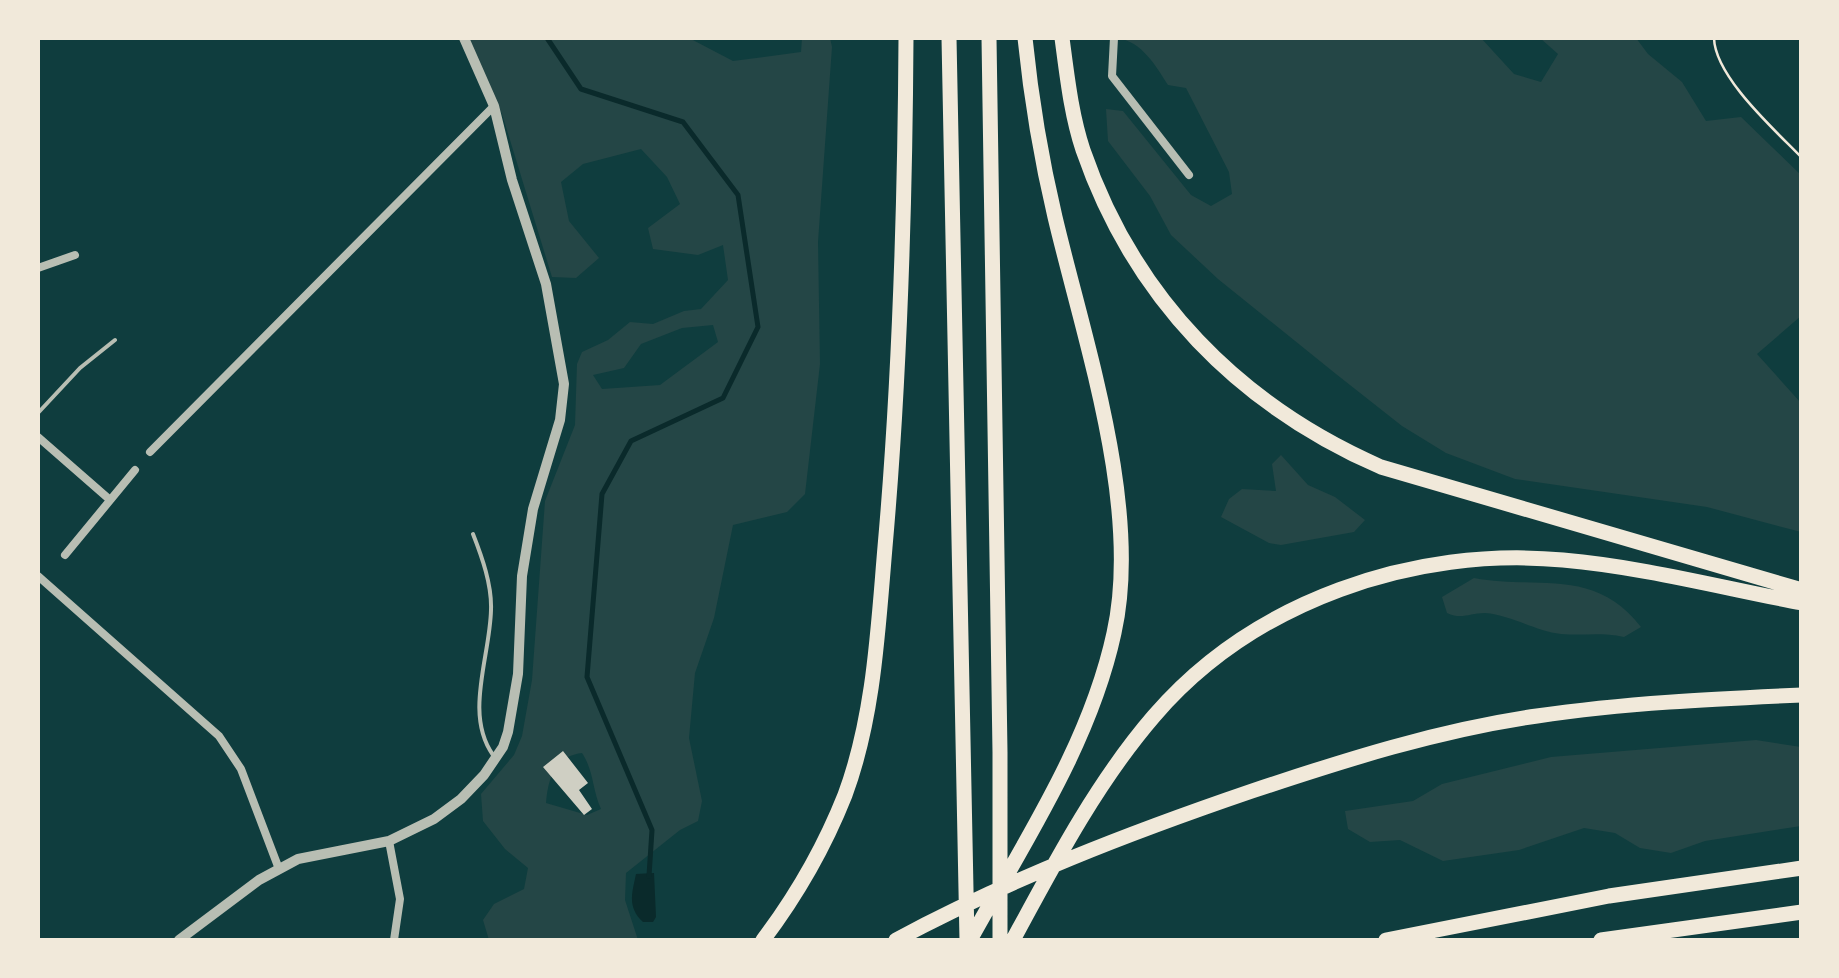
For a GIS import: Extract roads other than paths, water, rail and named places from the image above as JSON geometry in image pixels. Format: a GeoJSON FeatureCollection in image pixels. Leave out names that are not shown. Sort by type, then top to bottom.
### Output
{"type":"FeatureCollection","features":[{"type":"Feature","properties":{"kind":"highway"},"geometry":{"type":"LineString","coordinates":[[763,940],[793,899],[820,851],[845,794],[868,699],[878,632],[901,326],[906,38]]}},
{"type":"Feature","properties":{"kind":"highway"},"geometry":{"type":"LineString","coordinates":[[949,38],[966,940]]}},
{"type":"Feature","properties":{"kind":"highway"},"geometry":{"type":"LineString","coordinates":[[989,38],[1000,940]]}},
{"type":"Feature","properties":{"kind":"highway"},"geometry":{"type":"LineString","coordinates":[[966,940],[1064,768],[1094,704],[1115,628],[1118,593],[1118,500],[1110,451],[1053,211],[1025,38]]}},
{"type":"Feature","properties":{"kind":"highway"},"geometry":{"type":"LineString","coordinates":[[1062,38],[1082,147],[1114,224],[1151,285],[1176,317],[1262,400],[1340,449],[1381,467],[1802,590]]}},
{"type":"Feature","properties":{"kind":"highway"},"geometry":{"type":"LineString","coordinates":[[1013,940],[1114,769],[1157,712],[1210,663],[1280,617],[1316,599],[1362,580],[1404,570],[1528,558],[1609,566],[1802,603]]}},
{"type":"Feature","properties":{"kind":"highway"},"geometry":{"type":"LineString","coordinates":[[896,940],[1026,876],[1143,828],[1379,749],[1535,716],[1671,702],[1802,695]]}},
{"type":"Feature","properties":{"kind":"highway"},"geometry":{"type":"LineString","coordinates":[[1386,940],[1608,896],[1802,868]]}},
{"type":"Feature","properties":{"kind":"highway"},"geometry":{"type":"LineString","coordinates":[[1601,940],[1802,912]]}},
{"type":"Feature","properties":{"kind":"street"},"geometry":{"type":"LineString","coordinates":[[179,940],[259,880],[298,859],[389,840],[420,828],[473,788],[496,758],[508,732],[518,674],[522,576],[533,509],[560,420],[564,384],[546,284],[512,180],[494,106],[464,38]]}},
{"type":"Feature","properties":{"kind":"street"},"geometry":{"type":"LineString","coordinates":[[1114,38],[1112,76],[1190,174]]}},
{"type":"Feature","properties":{"kind":"street"},"geometry":{"type":"LineString","coordinates":[[150,452],[494,106]]}},
{"type":"Feature","properties":{"kind":"street"},"geometry":{"type":"LineString","coordinates":[[38,268],[75,256]]}},
{"type":"Feature","properties":{"kind":"street"},"geometry":{"type":"LineString","coordinates":[[38,437],[110,499]]}},
{"type":"Feature","properties":{"kind":"street"},"geometry":{"type":"LineString","coordinates":[[65,554],[135,470]]}},
{"type":"Feature","properties":{"kind":"street"},"geometry":{"type":"LineString","coordinates":[[38,576],[219,736],[241,769],[279,869]]}},
{"type":"Feature","properties":{"kind":"street"},"geometry":{"type":"LineString","coordinates":[[389,840],[400,899],[394,940]]}},
{"type":"Feature","properties":{"kind":"lane"},"geometry":{"type":"LineString","coordinates":[[38,413],[80,368],[116,340]]}},
{"type":"Feature","properties":{"kind":"lane"},"geometry":{"type":"LineString","coordinates":[[474,534],[492,606],[479,714],[482,738],[496,758]]}},
{"type":"Feature","properties":{"kind":"waterway"},"geometry":{"type":"LineString","coordinates":[[547,38],[581,89],[683,122],[738,195],[758,327],[723,398],[631,441],[602,494],[587,677],[652,830],[649,876]]}}]}
